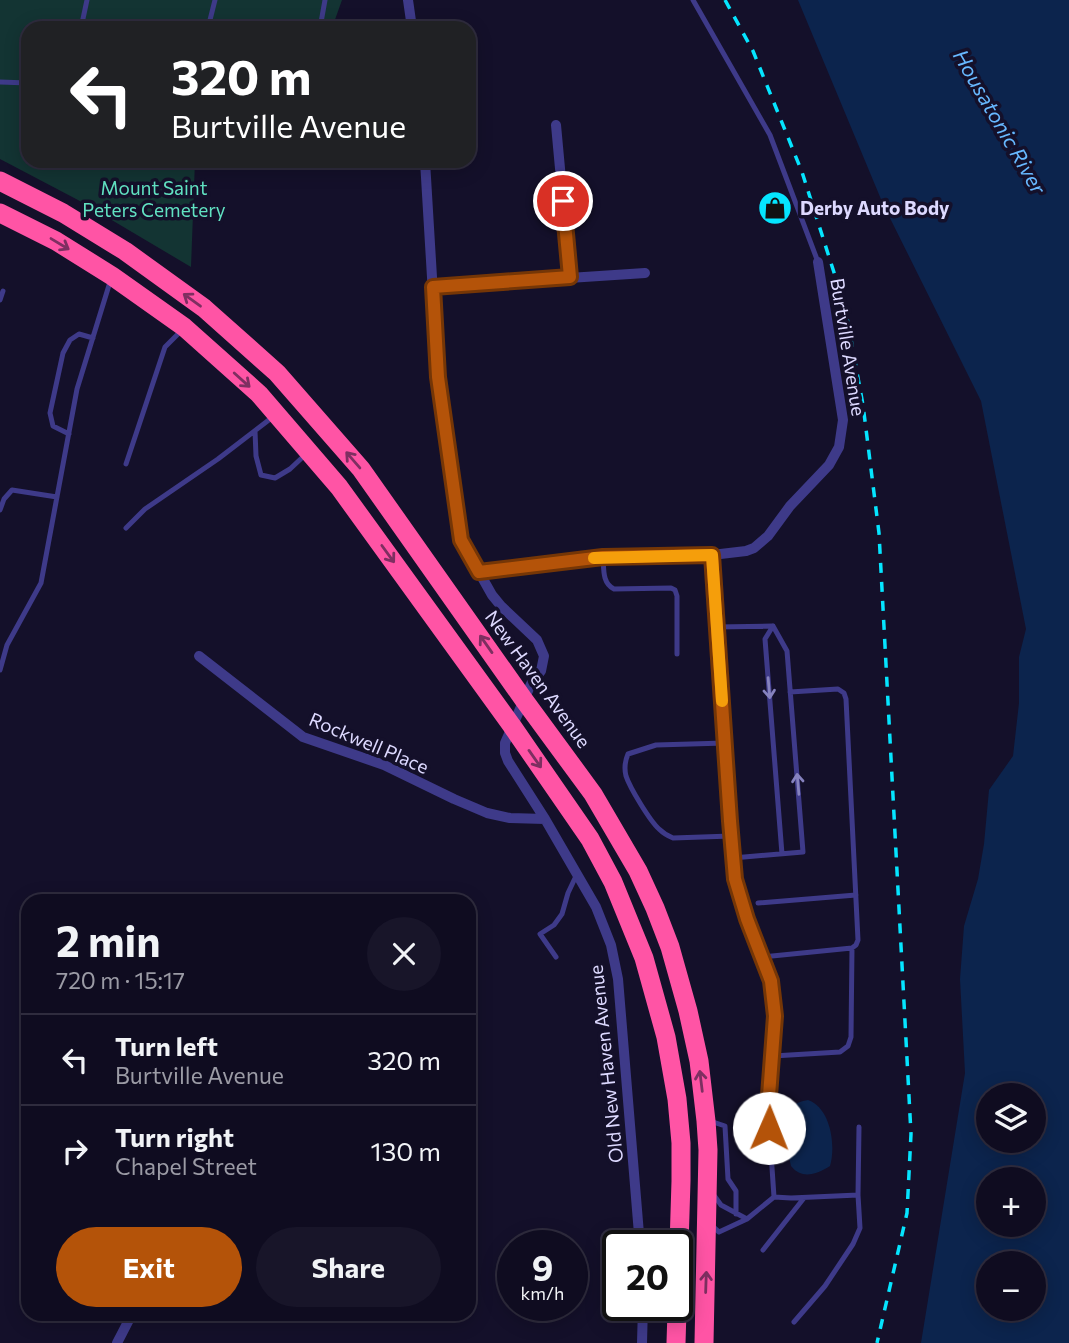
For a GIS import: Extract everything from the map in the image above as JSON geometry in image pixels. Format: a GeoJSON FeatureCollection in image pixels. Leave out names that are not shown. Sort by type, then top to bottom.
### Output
{"type":"FeatureCollection","features":[{"type":"Feature","properties":{"kind":"highway","name":"New Haven Avenue"},"geometry":{"type":"LineString","coordinates":[[0,181],[63,214],[124,251],[204,308],[277,373],[361,470],[593,794],[638,872],[655,908],[670,947],[699,1061],[706,1121],[708,1174],[704,1343]]}},
{"type":"Feature","properties":{"kind":"highway"},"geometry":{"type":"LineString","coordinates":[[0,213],[56,241],[112,276],[184,328],[259,394],[339,486],[590,839],[613,883],[644,958],[666,1037],[677,1099],[681,1143],[676,1343]]}},
{"type":"Feature","properties":{"kind":"highway"},"geometry":{"type":"LineString","coordinates":[[680,1220],[707,1222]]}},
{"type":"Feature","properties":{"kind":"street"},"geometry":{"type":"LineString","coordinates":[[408,0],[411,21]]}},
{"type":"Feature","properties":{"kind":"street"},"geometry":{"type":"LineString","coordinates":[[556,125],[570,277]]}},
{"type":"Feature","properties":{"kind":"street"},"geometry":{"type":"LineString","coordinates":[[425,168],[438,377],[461,540],[479,572]]}},
{"type":"Feature","properties":{"kind":"street","name":"Burtville Avenue"},"geometry":{"type":"LineString","coordinates":[[479,572],[603,557],[712,555],[746,551],[761,543],[790,506],[829,465],[839,447],[843,420],[818,262]]}},
{"type":"Feature","properties":{"kind":"street"},"geometry":{"type":"LineString","coordinates":[[433,287],[645,273]]}},
{"type":"Feature","properties":{"kind":"street"},"geometry":{"type":"LineString","coordinates":[[712,555],[735,879],[771,981],[775,1016],[768,1109]]}},
{"type":"Feature","properties":{"kind":"street","name":"Old New Haven Avenue"},"geometry":{"type":"LineString","coordinates":[[479,572],[501,606],[530,632],[544,656],[541,671],[531,684],[505,743],[505,753],[596,907],[611,945],[618,979],[639,1230]]}},
{"type":"Feature","properties":{"kind":"street","name":"Rockwell Place"},"geometry":{"type":"LineString","coordinates":[[199,656],[303,737],[384,765],[486,813],[510,818],[545,819]]}},
{"type":"Feature","properties":{"kind":"street"},"geometry":{"type":"LineString","coordinates":[[117,1343],[128,1321]]}},
{"type":"Feature","properties":{"kind":"street"},"geometry":{"type":"LineString","coordinates":[[642,1343],[643,1321]]}},
{"type":"Feature","properties":{"kind":"lane"},"geometry":{"type":"LineString","coordinates":[[82,21],[87,0]]}},
{"type":"Feature","properties":{"kind":"lane"},"geometry":{"type":"LineString","coordinates":[[210,21],[215,0]]}},
{"type":"Feature","properties":{"kind":"lane"},"geometry":{"type":"LineString","coordinates":[[321,21],[325,0]]}},
{"type":"Feature","properties":{"kind":"lane"},"geometry":{"type":"LineString","coordinates":[[693,0],[770,135],[818,262]]}},
{"type":"Feature","properties":{"kind":"lane"},"geometry":{"type":"LineString","coordinates":[[0,82],[21,83]]}},
{"type":"Feature","properties":{"kind":"lane"},"geometry":{"type":"LineString","coordinates":[[0,670],[7,645],[41,583],[77,389],[112,276]]}},
{"type":"Feature","properties":{"kind":"lane"},"geometry":{"type":"LineString","coordinates":[[0,300],[3,291]]}},
{"type":"Feature","properties":{"kind":"lane"},"geometry":{"type":"LineString","coordinates":[[126,464],[165,347],[184,328]]}},
{"type":"Feature","properties":{"kind":"lane"},"geometry":{"type":"LineString","coordinates":[[69,434],[53,426],[50,413],[63,353],[70,340],[79,334],[93,338]]}},
{"type":"Feature","properties":{"kind":"lane"},"geometry":{"type":"LineString","coordinates":[[126,528],[145,509],[189,480],[276,414]]}},
{"type":"Feature","properties":{"kind":"lane"},"geometry":{"type":"LineString","coordinates":[[256,431],[256,456],[261,475],[275,478],[309,452]]}},
{"type":"Feature","properties":{"kind":"lane"},"geometry":{"type":"LineString","coordinates":[[0,510],[4,499],[12,490],[57,497]]}},
{"type":"Feature","properties":{"kind":"lane"},"geometry":{"type":"LineString","coordinates":[[603,557],[605,580],[611,588],[676,590],[677,654]]}},
{"type":"Feature","properties":{"kind":"lane"},"geometry":{"type":"LineString","coordinates":[[717,627],[772,626]]}},
{"type":"Feature","properties":{"kind":"lane"},"geometry":{"type":"LineString","coordinates":[[733,858],[803,852],[787,651],[772,626]]}},
{"type":"Feature","properties":{"kind":"lane"},"geometry":{"type":"LineString","coordinates":[[772,626],[765,639],[782,854]]}},
{"type":"Feature","properties":{"kind":"lane"},"geometry":{"type":"LineString","coordinates":[[762,957],[852,948],[858,940],[846,699],[844,693],[838,689],[790,692]]}},
{"type":"Feature","properties":{"kind":"lane"},"geometry":{"type":"LineString","coordinates":[[725,743],[656,746],[628,754],[625,761],[626,777],[648,815],[659,829],[673,838],[731,836]]}},
{"type":"Feature","properties":{"kind":"lane"},"geometry":{"type":"LineString","coordinates":[[556,957],[540,934],[554,925],[562,914],[577,874]]}},
{"type":"Feature","properties":{"kind":"lane"},"geometry":{"type":"LineString","coordinates":[[758,903],[856,895]]}},
{"type":"Feature","properties":{"kind":"lane"},"geometry":{"type":"LineString","coordinates":[[773,1056],[840,1052],[848,1045],[851,1037],[852,948]]}},
{"type":"Feature","properties":{"kind":"lane"},"geometry":{"type":"LineString","coordinates":[[768,1109],[774,1197]]}},
{"type":"Feature","properties":{"kind":"lane"},"geometry":{"type":"LineString","coordinates":[[706,1121],[725,1126],[728,1179],[736,1191],[736,1214]]}},
{"type":"Feature","properties":{"kind":"lane"},"geometry":{"type":"LineString","coordinates":[[794,1322],[825,1286],[853,1244],[860,1228],[859,1127]]}},
{"type":"Feature","properties":{"kind":"lane"},"geometry":{"type":"LineString","coordinates":[[708,1174],[711,1191],[716,1200],[727,1210],[747,1219]]}},
{"type":"Feature","properties":{"kind":"lane"},"geometry":{"type":"LineString","coordinates":[[707,1222],[719,1232],[747,1219],[774,1197],[858,1195]]}},
{"type":"Feature","properties":{"kind":"lane"},"geometry":{"type":"LineString","coordinates":[[763,1250],[804,1198]]}},
{"type":"Feature","properties":{"kind":"green space","name":"Mount Saint Peters Cemetery"},"geometry":{"type":"Polygon","coordinates":[[[0,0],[342,0],[334,21],[21,21],[21,168],[195,168],[191,267],[78,200],[0,159],[0,0]]]}},
{"type":"Feature","properties":{"kind":"water","name":"Housatonic River"},"geometry":{"type":"Polygon","coordinates":[[[798,0],[1069,0],[1069,1343],[921,1343],[965,1073],[960,979],[964,926],[978,879],[989,790],[1013,756],[1019,703],[1019,657],[1026,629],[981,401],[883,204],[798,0]]]}},
{"type":"Feature","properties":{"kind":"water"},"geometry":{"type":"Polygon","coordinates":[[[808,1100],[816,1104],[827,1119],[832,1138],[832,1158],[830,1166],[805,1174],[791,1166],[784,1126],[789,1109],[808,1100]]]}},
{"type":"Feature","properties":{"kind":"railway"},"geometry":{"type":"LineString","coordinates":[[725,0],[753,51],[802,172],[845,307],[863,405],[879,533],[911,1134],[907,1213],[877,1343]]}},
{"type":"Feature","properties":{"kind":"slow traffic"},"geometry":{"type":"LineString","coordinates":[[594,558],[712,555],[722,701]]}},
{"type":"Feature","properties":{"kind":"place","name":"Derby Auto Body"},"geometry":{"type":"Point","coordinates":[775,208]}},
{"type":"Feature","properties":{"kind":"route"},"geometry":{"type":"LineString","coordinates":[[563,201],[570,277],[433,287],[438,377],[461,540],[479,572],[603,557],[712,555],[735,879],[771,981],[775,1016],[769,1128]]}}]}
